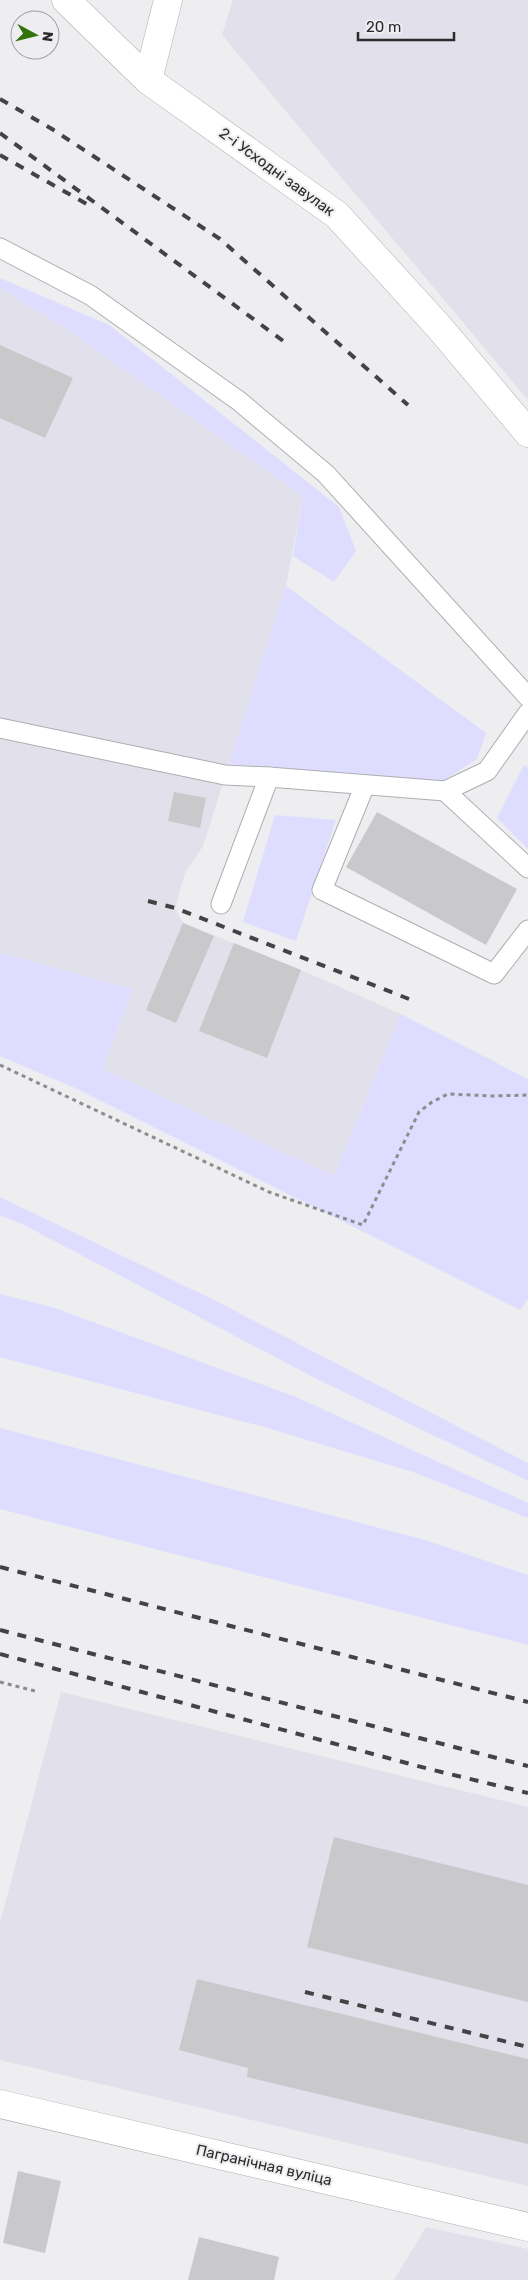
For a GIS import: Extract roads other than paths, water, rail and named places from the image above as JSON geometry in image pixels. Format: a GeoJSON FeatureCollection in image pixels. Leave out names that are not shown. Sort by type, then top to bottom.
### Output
{"type":"FeatureCollection","features":[{"type":"Feature","properties":{"kind":"street","name":"2-і Усходні завулак"},"geometry":{"type":"LineString","coordinates":[[66,0],[148,80],[337,215],[439,328],[528,433]]}},
{"type":"Feature","properties":{"kind":"street"},"geometry":{"type":"LineString","coordinates":[[148,80],[168,0]]}},
{"type":"Feature","properties":{"kind":"street","name":"Пагранічная вуліца"},"geometry":{"type":"LineString","coordinates":[[0,2104],[528,2228]]}},
{"type":"Feature","properties":{"kind":"lane"},"geometry":{"type":"LineString","coordinates":[[0,248],[90,295],[239,401],[326,474],[528,697]]}},
{"type":"Feature","properties":{"kind":"lane"},"geometry":{"type":"LineString","coordinates":[[0,728],[225,775],[445,791],[487,771],[528,713]]}},
{"type":"Feature","properties":{"kind":"lane"},"geometry":{"type":"LineString","coordinates":[[221,904],[269,777]]}},
{"type":"Feature","properties":{"kind":"lane"},"geometry":{"type":"LineString","coordinates":[[365,785],[322,890],[494,974],[528,930]]}},
{"type":"Feature","properties":{"kind":"lane"},"geometry":{"type":"LineString","coordinates":[[445,791],[528,868]]}},
{"type":"Feature","properties":{"kind":"railway"},"geometry":{"type":"LineString","coordinates":[[0,99],[52,129],[220,239],[408,405]]}},
{"type":"Feature","properties":{"kind":"railway"},"geometry":{"type":"LineString","coordinates":[[0,133],[286,343]]}},
{"type":"Feature","properties":{"kind":"railway"},"geometry":{"type":"LineString","coordinates":[[0,155],[92,207]]}},
{"type":"Feature","properties":{"kind":"railway"},"geometry":{"type":"LineString","coordinates":[[148,901],[175,908],[409,999]]}},
{"type":"Feature","properties":{"kind":"railway"},"geometry":{"type":"LineString","coordinates":[[0,1567],[528,1702]]}},
{"type":"Feature","properties":{"kind":"railway"},"geometry":{"type":"LineString","coordinates":[[0,1630],[528,1766]]}},
{"type":"Feature","properties":{"kind":"railway"},"geometry":{"type":"LineString","coordinates":[[0,1654],[429,1769],[528,1793]]}},
{"type":"Feature","properties":{"kind":"railway"},"geometry":{"type":"LineString","coordinates":[[305,1992],[528,2047]]}}]}
